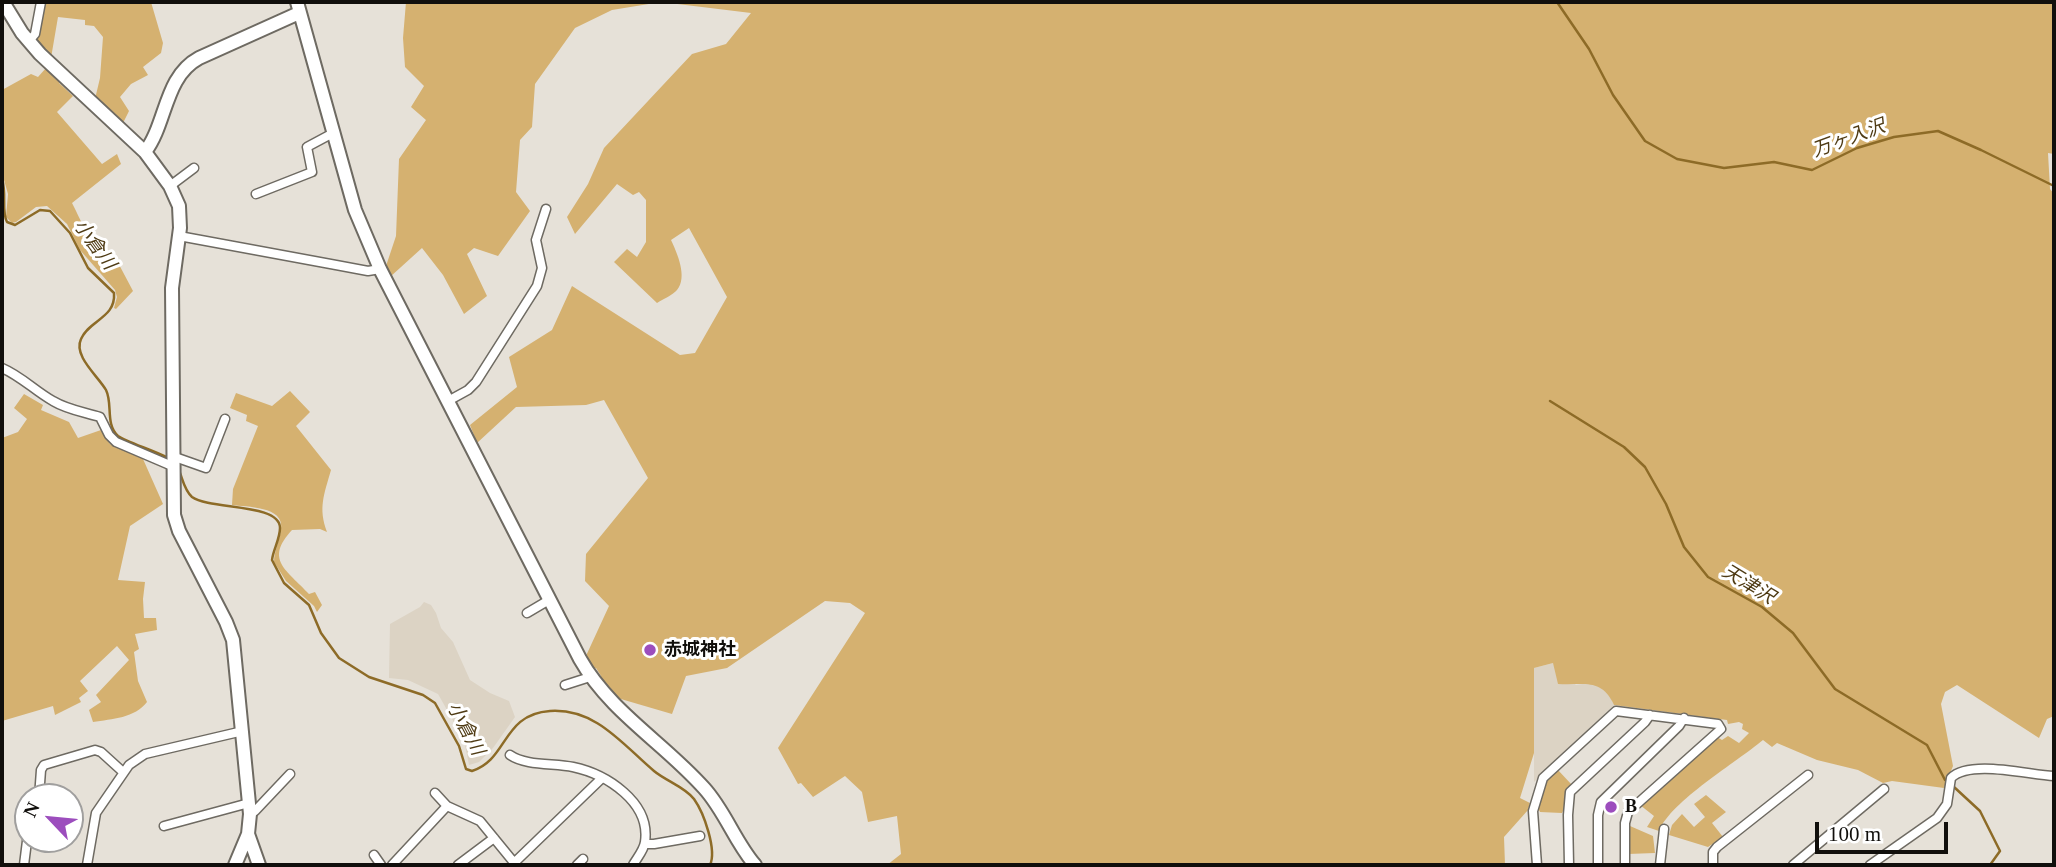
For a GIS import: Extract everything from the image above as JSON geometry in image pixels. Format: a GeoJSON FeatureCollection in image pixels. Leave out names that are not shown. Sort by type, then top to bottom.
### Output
{"type":"FeatureCollection","features":[{"type":"Feature","properties":{"kind":"street"},"geometry":{"type":"LineString","coordinates":[[2,2],[29,41],[54,68],[145,152],[170,186],[179,206],[172,276],[175,523],[233,640],[249,809],[248,835],[235,865]]}},
{"type":"Feature","properties":{"kind":"street"},"geometry":{"type":"LineString","coordinates":[[29,41],[36,30],[41,2]]}},
{"type":"Feature","properties":{"kind":"street"},"geometry":{"type":"LineString","coordinates":[[145,152],[177,79],[185,67],[298,7],[359,222],[380,269],[590,677],[603,694],[709,793],[755,865]]}},
{"type":"Feature","properties":{"kind":"street"},"geometry":{"type":"LineString","coordinates":[[256,194],[312,172],[307,147],[335,132]]}},
{"type":"Feature","properties":{"kind":"street"},"geometry":{"type":"LineString","coordinates":[[170,186],[194,169]]}},
{"type":"Feature","properties":{"kind":"street"},"geometry":{"type":"LineString","coordinates":[[448,401],[468,390],[476,382],[537,286],[542,268],[536,240],[546,209]]}},
{"type":"Feature","properties":{"kind":"street"},"geometry":{"type":"LineString","coordinates":[[178,236],[368,271],[380,269]]}},
{"type":"Feature","properties":{"kind":"street"},"geometry":{"type":"LineString","coordinates":[[2,368],[66,408],[100,417],[109,435],[120,445],[173,461],[206,468],[225,419]]}},
{"type":"Feature","properties":{"kind":"street"},"geometry":{"type":"LineString","coordinates":[[527,613],[549,600]]}},
{"type":"Feature","properties":{"kind":"street"},"geometry":{"type":"LineString","coordinates":[[565,685],[590,677]]}},
{"type":"Feature","properties":{"kind":"street"},"geometry":{"type":"LineString","coordinates":[[1537,865],[1533,811],[1543,778],[1616,711],[1714,723],[1721,728],[1628,812],[1625,823],[1625,865]]}},
{"type":"Feature","properties":{"kind":"street"},"geometry":{"type":"LineString","coordinates":[[1569,865],[1570,792],[1650,715]]}},
{"type":"Feature","properties":{"kind":"street"},"geometry":{"type":"LineString","coordinates":[[1598,865],[1598,815],[1601,802],[1684,718]]}},
{"type":"Feature","properties":{"kind":"street"},"geometry":{"type":"LineString","coordinates":[[87,865],[96,813],[129,765],[145,754],[243,731]]}},
{"type":"Feature","properties":{"kind":"street"},"geometry":{"type":"LineString","coordinates":[[40,783],[44,765],[92,751],[101,752],[123,772]]}},
{"type":"Feature","properties":{"kind":"street"},"geometry":{"type":"LineString","coordinates":[[510,755],[517,759],[579,768],[602,778],[638,806],[645,844],[633,865]]}},
{"type":"Feature","properties":{"kind":"street"},"geometry":{"type":"LineString","coordinates":[[1870,865],[1937,818],[1947,804],[1951,778],[1958,772],[1998,770],[2054,776]]}},
{"type":"Feature","properties":{"kind":"street"},"geometry":{"type":"LineString","coordinates":[[164,826],[249,809],[256,811],[290,774]]}},
{"type":"Feature","properties":{"kind":"street"},"geometry":{"type":"LineString","coordinates":[[1713,865],[1713,852],[1717,847],[1808,775]]}},
{"type":"Feature","properties":{"kind":"street"},"geometry":{"type":"LineString","coordinates":[[435,793],[447,806],[473,816],[515,864],[602,778]]}},
{"type":"Feature","properties":{"kind":"street"},"geometry":{"type":"LineString","coordinates":[[1793,865],[1884,789]]}},
{"type":"Feature","properties":{"kind":"street"},"geometry":{"type":"LineString","coordinates":[[392,865],[447,806]]}},
{"type":"Feature","properties":{"kind":"street"},"geometry":{"type":"LineString","coordinates":[[1660,865],[1664,829]]}},
{"type":"Feature","properties":{"kind":"street"},"geometry":{"type":"LineString","coordinates":[[248,835],[260,865]]}},
{"type":"Feature","properties":{"kind":"street"},"geometry":{"type":"LineString","coordinates":[[645,844],[700,836]]}},
{"type":"Feature","properties":{"kind":"street"},"geometry":{"type":"LineString","coordinates":[[458,865],[494,838]]}},
{"type":"Feature","properties":{"kind":"street"},"geometry":{"type":"LineString","coordinates":[[374,855],[381,865]]}},
{"type":"Feature","properties":{"kind":"shaded area"},"geometry":{"type":"Polygon","coordinates":[[[45,2],[151,2],[163,43],[161,53],[143,67],[148,75],[131,84],[120,97],[129,111],[123,123],[95,99],[100,78],[103,37],[94,26],[85,25],[85,20],[58,17],[51,58],[37,42],[45,2]]]}},
{"type":"Feature","properties":{"kind":"shaded area"},"geometry":{"type":"Polygon","coordinates":[[[406,2],[661,2],[612,10],[575,28],[535,84],[532,127],[520,140],[516,192],[530,211],[498,256],[474,248],[467,254],[487,296],[464,314],[443,275],[422,248],[390,277],[385,269],[396,236],[399,159],[426,120],[411,107],[424,86],[405,67],[403,38],[406,2]]]}},
{"type":"Feature","properties":{"kind":"shaded area"},"geometry":{"type":"Polygon","coordinates":[[[661,2],[2054,2],[2054,154],[2048,153],[2050,189],[2054,194],[2054,716],[2047,719],[2039,738],[1957,685],[1945,692],[1941,704],[1953,766],[1944,788],[1892,781],[1883,783],[1858,770],[1817,760],[1777,743],[1772,747],[1763,740],[1690,795],[1666,819],[1659,831],[1647,827],[1654,816],[1640,805],[1717,737],[1722,740],[1728,736],[1739,743],[1749,733],[1742,729],[1743,724],[1739,722],[1728,724],[1727,720],[1614,705],[1609,696],[1597,687],[1558,684],[1553,663],[1534,668],[1534,753],[1520,798],[1530,803],[1528,810],[1504,837],[1505,865],[887,865],[901,854],[897,816],[868,822],[862,792],[845,776],[813,797],[801,783],[798,784],[778,748],[865,613],[850,603],[825,601],[727,668],[686,676],[672,714],[614,697],[597,679],[601,676],[596,668],[591,669],[585,658],[609,606],[585,581],[586,554],[648,478],[604,400],[586,405],[516,407],[477,443],[470,425],[517,387],[509,357],[552,330],[572,286],[680,355],[695,353],[727,297],[689,228],[671,240],[682,272],[680,285],[675,292],[657,303],[614,262],[627,249],[637,257],[646,242],[646,200],[639,192],[633,195],[617,184],[575,234],[567,217],[588,184],[604,148],[692,54],[726,44],[751,13],[661,2]]]}},
{"type":"Feature","properties":{"kind":"shaded area"},"geometry":{"type":"Polygon","coordinates":[[[46,68],[73,96],[57,112],[102,164],[117,154],[121,164],[72,203],[94,242],[107,254],[115,257],[133,291],[116,309],[115,290],[80,250],[67,224],[47,206],[36,207],[16,222],[12,223],[6,217],[8,194],[2,173],[2,90],[31,74],[38,77],[46,68]]]}},
{"type":"Feature","properties":{"kind":"shaded area"},"geometry":{"type":"Polygon","coordinates":[[[290,391],[310,412],[296,426],[331,470],[322,508],[327,532],[320,529],[292,530],[284,540],[279,557],[287,571],[309,594],[315,592],[322,605],[317,612],[314,606],[286,581],[274,562],[281,521],[263,509],[232,505],[233,489],[258,426],[246,421],[247,415],[230,408],[236,393],[272,406],[290,391]]]}},
{"type":"Feature","properties":{"kind":"shaded area"},"geometry":{"type":"Polygon","coordinates":[[[24,394],[43,405],[41,410],[69,422],[78,438],[101,430],[110,444],[143,459],[163,504],[130,526],[118,580],[145,582],[144,618],[156,618],[157,630],[135,634],[139,649],[134,652],[138,681],[147,702],[123,717],[93,722],[89,710],[101,702],[96,695],[129,660],[117,646],[80,681],[88,691],[79,698],[81,702],[55,715],[53,706],[2,721],[2,438],[18,432],[27,419],[14,408],[24,394]]]}},
{"type":"Feature","properties":{"kind":"shaded area"},"geometry":{"type":"Polygon","coordinates":[[[424,602],[431,605],[436,613],[441,628],[453,642],[470,680],[509,701],[515,717],[493,748],[479,762],[469,765],[464,740],[438,694],[408,680],[389,678],[390,624],[424,602]]]}},
{"type":"Feature","properties":{"kind":"shaded area"},"geometry":{"type":"Polygon","coordinates":[[[1553,663],[1576,685],[1589,683],[1601,687],[1609,693],[1614,705],[1534,782],[1534,668],[1553,663]]]}},
{"type":"Feature","properties":{"kind":"shaded area"},"geometry":{"type":"Polygon","coordinates":[[[1557,769],[1572,785],[1564,810],[1562,813],[1540,812],[1538,808],[1546,779],[1557,769]]]}},
{"type":"Feature","properties":{"kind":"shaded area"},"geometry":{"type":"Polygon","coordinates":[[[1706,795],[1726,812],[1712,823],[1723,837],[1708,847],[1669,835],[1672,825],[1682,814],[1694,827],[1705,817],[1694,804],[1706,795]]]}},
{"type":"Feature","properties":{"kind":"shaded area"},"geometry":{"type":"Polygon","coordinates":[[[1630,826],[1653,836],[1655,853],[1628,854],[1630,826]]]}},
{"type":"Feature","properties":{"kind":"waterway","name":"万ヶ入沢"},"geometry":{"type":"LineString","coordinates":[[1557,2],[1589,49],[1613,95],[1645,141],[1677,159],[1724,168],[1774,162],[1812,170],[1857,148],[1894,137],[1938,131],[2054,186]]}},
{"type":"Feature","properties":{"kind":"waterway","name":"小倉川"},"geometry":{"type":"LineString","coordinates":[[2,179],[7,222],[15,225],[40,210],[50,211],[70,233],[88,268],[114,293],[107,314],[90,327],[81,339],[80,352],[106,390],[110,420],[118,436],[168,458]]}},
{"type":"Feature","properties":{"kind":"waterway","name":"天津沢"},"geometry":{"type":"LineString","coordinates":[[1550,401],[1624,447],[1645,467],[1666,504],[1684,547],[1708,577],[1762,607],[1793,633],[1835,689],[1927,745],[1945,780]]}},
{"type":"Feature","properties":{"kind":"waterway","name":"小倉川"},"geometry":{"type":"LineString","coordinates":[[180,473],[192,497],[213,504],[269,514],[277,520],[280,532],[272,560],[284,583],[309,605],[321,633],[339,658],[369,677],[423,695],[435,703],[459,746],[466,769],[472,771],[484,765],[514,728],[534,714],[550,711],[581,715],[608,730],[654,771],[694,799],[708,832],[712,850],[710,865]]}},
{"type":"Feature","properties":{"kind":"waterway","name":"天津沢"},"geometry":{"type":"LineString","coordinates":[[1954,787],[1980,811],[2000,851],[1990,865]]}},
{"type":"Feature","properties":{"kind":"place","name":"赤城神社"},"geometry":{"type":"Point","coordinates":[650,650]}},
{"type":"Feature","properties":{"kind":"place","name":"B"},"geometry":{"type":"Point","coordinates":[1611,807]}}]}
